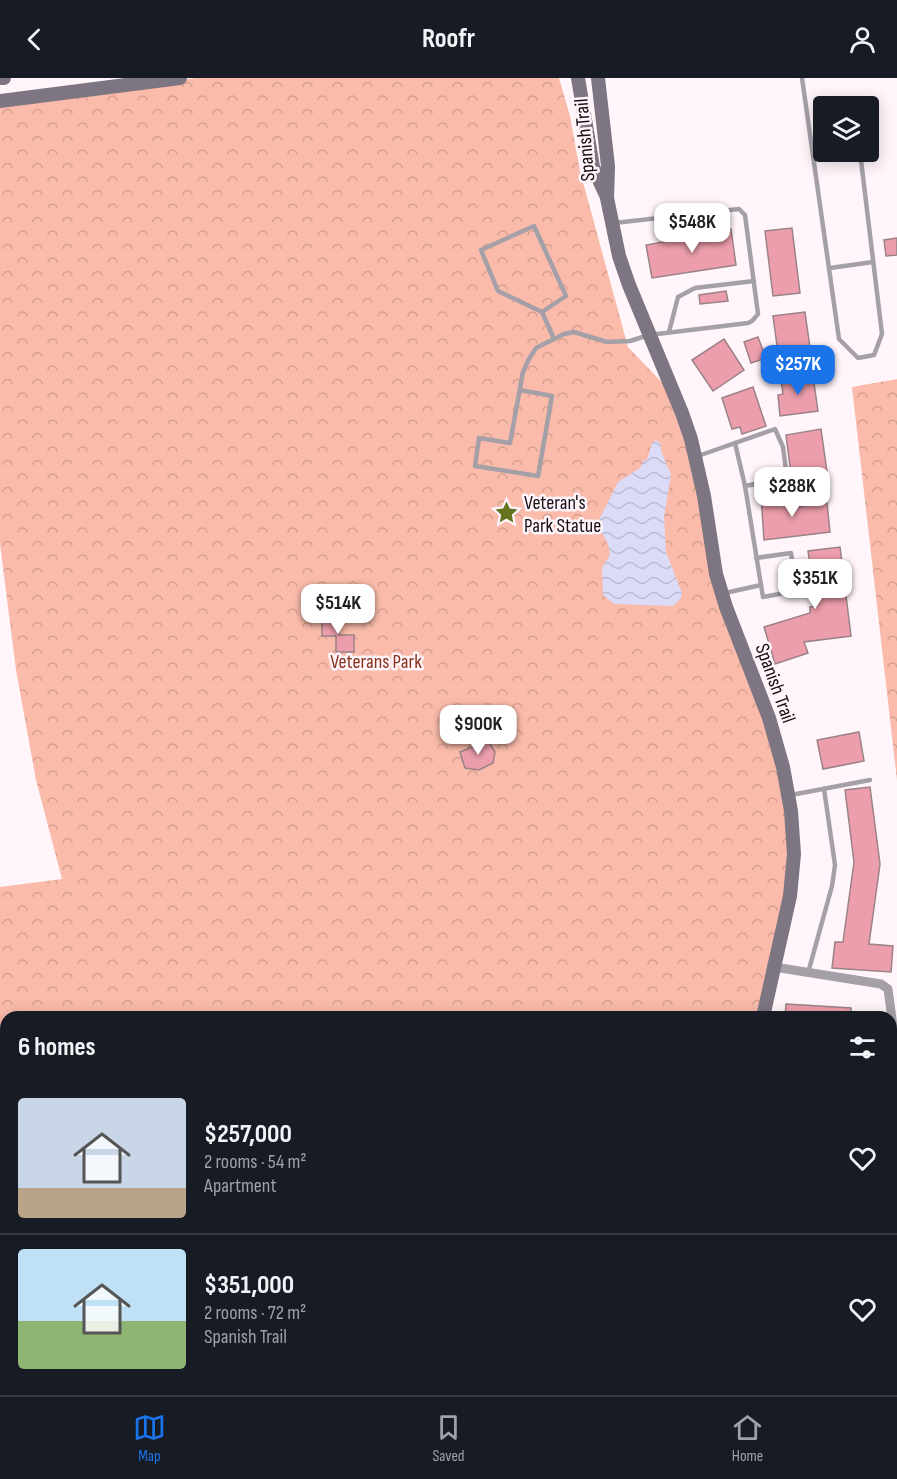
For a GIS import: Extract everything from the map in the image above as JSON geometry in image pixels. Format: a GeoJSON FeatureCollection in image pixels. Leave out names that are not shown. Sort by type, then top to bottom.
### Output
{"type":"FeatureCollection","features":[{"type":"Feature","properties":{"kind":"street"},"geometry":{"type":"LineString","coordinates":[[0,100],[180,78]]}},
{"type":"Feature","properties":{"kind":"street","name":"Spanish Trail"},"geometry":{"type":"LineString","coordinates":[[578,78],[593,167],[607,198],[619,256],[682,413],[704,496],[716,574],[769,718],[783,767],[794,854],[790,896],[764,1011]]}},
{"type":"Feature","properties":{"kind":"street","name":"Spanish Trail"},"geometry":{"type":"LineString","coordinates":[[598,78],[608,166],[607,198]]}},
{"type":"Feature","properties":{"kind":"street"},"geometry":{"type":"LineString","coordinates":[[774,968],[881,984],[888,989],[891,1011]]}},
{"type":"Feature","properties":{"kind":"lane"},"geometry":{"type":"LineString","coordinates":[[802,78],[813,151]]}},
{"type":"Feature","properties":{"kind":"lane"},"geometry":{"type":"LineString","coordinates":[[815,162],[839,339],[858,358],[874,355],[882,334],[861,162]]}},
{"type":"Feature","properties":{"kind":"lane"},"geometry":{"type":"LineString","coordinates":[[520,390],[552,396],[538,476],[476,466],[479,438],[510,443],[523,372],[529,358],[537,348],[564,334],[574,332],[607,342],[630,341],[649,335],[753,321],[758,310],[745,215],[739,209],[612,223]]}},
{"type":"Feature","properties":{"kind":"lane"},"geometry":{"type":"LineString","coordinates":[[542,312],[566,296],[534,226],[481,250],[498,291],[542,312],[554,339]]}},
{"type":"Feature","properties":{"kind":"lane"},"geometry":{"type":"LineString","coordinates":[[830,268],[873,262]]}},
{"type":"Feature","properties":{"kind":"lane"},"geometry":{"type":"LineString","coordinates":[[669,332],[678,297],[695,288],[754,281]]}},
{"type":"Feature","properties":{"kind":"lane"},"geometry":{"type":"LineString","coordinates":[[695,457],[775,429],[783,447],[787,478],[745,486]]}},
{"type":"Feature","properties":{"kind":"lane"},"geometry":{"type":"LineString","coordinates":[[735,443],[745,486],[756,558],[763,597],[796,591],[791,553],[756,558]]}},
{"type":"Feature","properties":{"kind":"lane"},"geometry":{"type":"LineString","coordinates":[[722,594],[761,585]]}},
{"type":"Feature","properties":{"kind":"lane"},"geometry":{"type":"LineString","coordinates":[[788,795],[870,780]]}},
{"type":"Feature","properties":{"kind":"lane"},"geometry":{"type":"LineString","coordinates":[[808,973],[832,886],[835,865],[824,789]]}},
{"type":"Feature","properties":{"kind":"green space","name":"Veterans Park"},"geometry":{"type":"Polygon","coordinates":[[[196,78],[559,78],[570,116],[580,171],[628,347],[675,396],[743,650],[783,767],[790,896],[764,1011],[0,1011],[0,887],[62,879],[36,780],[16,670],[0,544],[0,101],[196,78]]]}},
{"type":"Feature","properties":{"kind":"green space"},"geometry":{"type":"Polygon","coordinates":[[[897,379],[897,780],[852,387],[897,379]]]}},
{"type":"Feature","properties":{"kind":"water"},"geometry":{"type":"Polygon","coordinates":[[[656,440],[661,444],[661,451],[671,475],[664,517],[666,552],[682,593],[681,598],[673,606],[614,604],[603,595],[602,568],[610,555],[608,544],[597,524],[618,482],[640,468],[643,461],[647,460],[652,443],[656,440]]]}},
{"type":"Feature","properties":{"kind":"building"},"geometry":{"type":"Polygon","coordinates":[[[792,228],[800,293],[773,296],[765,231],[792,228]]]}},
{"type":"Feature","properties":{"kind":"building"},"geometry":{"type":"Polygon","coordinates":[[[731,229],[736,265],[652,278],[646,245],[731,229]]]}},
{"type":"Feature","properties":{"kind":"building"},"geometry":{"type":"Polygon","coordinates":[[[897,238],[897,255],[886,256],[884,240],[897,238]]]}},
{"type":"Feature","properties":{"kind":"building"},"geometry":{"type":"Polygon","coordinates":[[[726,291],[728,301],[700,304],[699,295],[726,291]]]}},
{"type":"Feature","properties":{"kind":"building"},"geometry":{"type":"Polygon","coordinates":[[[805,312],[810,348],[778,353],[773,316],[805,312]]]}},
{"type":"Feature","properties":{"kind":"building"},"geometry":{"type":"Polygon","coordinates":[[[758,337],[766,358],[751,363],[744,342],[758,337]]]}},
{"type":"Feature","properties":{"kind":"building"},"geometry":{"type":"Polygon","coordinates":[[[724,339],[744,370],[713,391],[692,360],[724,339]]]}},
{"type":"Feature","properties":{"kind":"building"},"geometry":{"type":"Polygon","coordinates":[[[813,376],[818,411],[780,416],[778,395],[783,394],[781,380],[813,376]]]}},
{"type":"Feature","properties":{"kind":"building"},"geometry":{"type":"Polygon","coordinates":[[[753,387],[766,426],[742,434],[740,427],[732,429],[722,398],[753,387]]]}},
{"type":"Feature","properties":{"kind":"building"},"geometry":{"type":"Polygon","coordinates":[[[821,429],[829,486],[793,489],[786,435],[821,429]]]}},
{"type":"Feature","properties":{"kind":"building"},"geometry":{"type":"Polygon","coordinates":[[[785,493],[787,508],[827,503],[830,532],[764,540],[761,496],[785,493]]]}},
{"type":"Feature","properties":{"kind":"building"},"geometry":{"type":"Polygon","coordinates":[[[840,547],[851,636],[804,642],[808,653],[775,664],[764,627],[810,613],[810,607],[816,606],[808,551],[840,547]]]}},
{"type":"Feature","properties":{"kind":"building"},"geometry":{"type":"Polygon","coordinates":[[[322,618],[339,619],[339,635],[354,635],[354,652],[336,652],[336,636],[322,636],[322,618]]]}},
{"type":"Feature","properties":{"kind":"building"},"geometry":{"type":"Polygon","coordinates":[[[859,732],[864,761],[823,769],[817,740],[859,732]]]}},
{"type":"Feature","properties":{"kind":"building"},"geometry":{"type":"Polygon","coordinates":[[[488,741],[495,752],[493,763],[479,770],[465,768],[460,752],[488,741]]]}},
{"type":"Feature","properties":{"kind":"building"},"geometry":{"type":"Polygon","coordinates":[[[870,787],[880,864],[869,944],[893,946],[891,972],[832,968],[835,942],[843,942],[854,862],[845,790],[870,787]]]}},
{"type":"Feature","properties":{"kind":"building"},"geometry":{"type":"Polygon","coordinates":[[[786,1004],[851,1008],[851,1011],[785,1011],[786,1004]]]}},
{"type":"Feature","properties":{"kind":"place","name":"Veteran's Park Statue"},"geometry":{"type":"Point","coordinates":[506,513]}}]}
